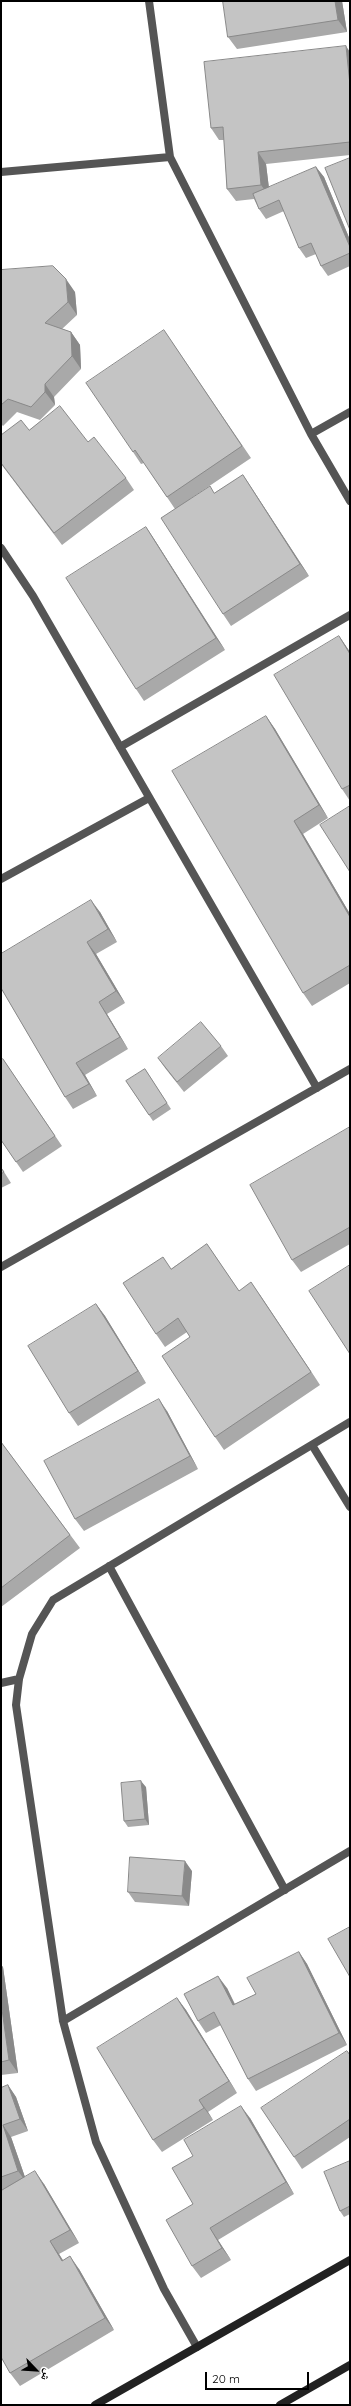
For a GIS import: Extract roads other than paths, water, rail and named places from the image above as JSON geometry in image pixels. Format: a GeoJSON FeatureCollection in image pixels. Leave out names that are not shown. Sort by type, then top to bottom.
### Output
{"type":"FeatureCollection","features":[{"type":"Feature","properties":{"kind":"street"},"geometry":{"type":"LineString","coordinates":[[148,1],[170,157],[311,434],[350,502]]}},
{"type":"Feature","properties":{"kind":"street"},"geometry":{"type":"LineString","coordinates":[[1,172],[170,157]]}},
{"type":"Feature","properties":{"kind":"street"},"geometry":{"type":"LineString","coordinates":[[311,434],[350,412]]}},
{"type":"Feature","properties":{"kind":"street"},"geometry":{"type":"LineString","coordinates":[[1,548],[32,596],[317,1088]]}},
{"type":"Feature","properties":{"kind":"street"},"geometry":{"type":"LineString","coordinates":[[120,747],[350,616]]}},
{"type":"Feature","properties":{"kind":"street"},"geometry":{"type":"LineString","coordinates":[[1,879],[149,798]]}},
{"type":"Feature","properties":{"kind":"street"},"geometry":{"type":"LineString","coordinates":[[1,1267],[350,1069]]}},
{"type":"Feature","properties":{"kind":"street"},"geometry":{"type":"LineString","coordinates":[[197,2347],[164,2289],[96,2142],[63,2021],[16,1705],[19,1679],[32,1634],[53,1600],[350,1422]]}},
{"type":"Feature","properties":{"kind":"street"},"geometry":{"type":"LineString","coordinates":[[312,1445],[350,1507]]}},
{"type":"Feature","properties":{"kind":"street"},"geometry":{"type":"LineString","coordinates":[[109,1566],[285,1890]]}},
{"type":"Feature","properties":{"kind":"street"},"geometry":{"type":"LineString","coordinates":[[1,1683],[19,1679]]}},
{"type":"Feature","properties":{"kind":"street"},"geometry":{"type":"LineString","coordinates":[[63,2021],[350,1851]]}},
{"type":"Feature","properties":{"kind":"street"},"geometry":{"type":"LineString","coordinates":[[95,2405],[350,2260]]}},
{"type":"Feature","properties":{"kind":"street"},"geometry":{"type":"LineString","coordinates":[[280,2405],[350,2365]]}}]}
